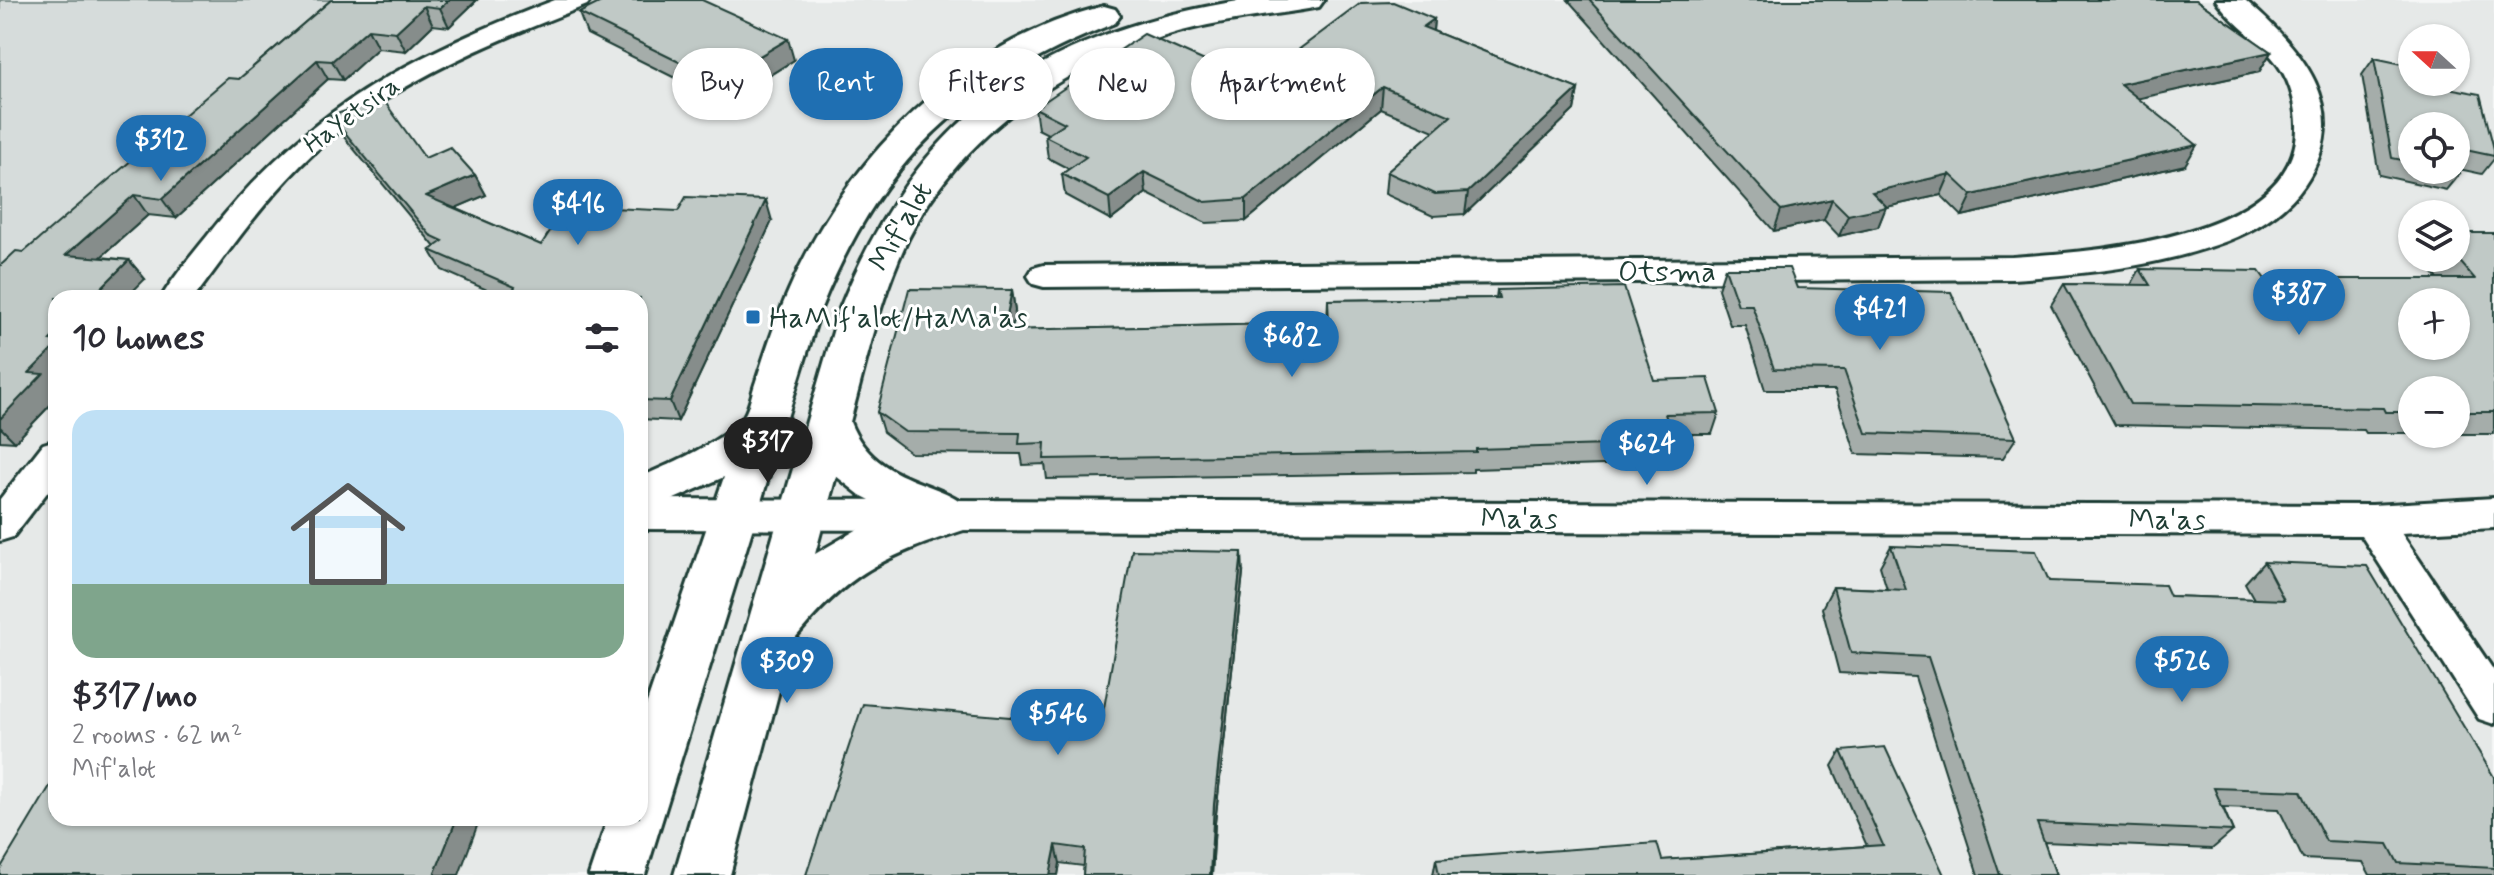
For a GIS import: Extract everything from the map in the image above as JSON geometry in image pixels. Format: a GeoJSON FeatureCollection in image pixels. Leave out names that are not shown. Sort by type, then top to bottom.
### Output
{"type":"FeatureCollection","features":[{"type":"Feature","properties":{"kind":"street","name":"HaYetsira"},"geometry":{"type":"LineString","coordinates":[[183,290],[271,180],[344,113],[395,80],[460,46],[578,0]]}},
{"type":"Feature","properties":{"kind":"street","name":"Mif'alot"},"geometry":{"type":"LineString","coordinates":[[648,778],[816,265],[833,230],[889,155],[932,113],[1005,60],[1085,22],[1160,0]]}},
{"type":"Feature","properties":{"kind":"street","name":"Mif'alot"},"geometry":{"type":"LineString","coordinates":[[702,875],[860,308],[887,236],[912,196],[965,135],[1040,78],[1111,43],[1200,18],[1308,0]]}},
{"type":"Feature","properties":{"kind":"street","name":"Otsma"},"geometry":{"type":"LineString","coordinates":[[1044,276],[2012,268],[2143,255],[2196,241],[2242,223],[2274,202],[2301,173],[2311,141],[2304,86],[2286,57],[2229,0]]}},
{"type":"Feature","properties":{"kind":"street"},"geometry":{"type":"LineString","coordinates":[[828,421],[841,452],[868,475],[901,496],[951,516]]}},
{"type":"Feature","properties":{"kind":"street"},"geometry":{"type":"LineString","coordinates":[[648,493],[696,473],[734,450],[763,425]]}},
{"type":"Feature","properties":{"kind":"street"},"geometry":{"type":"LineString","coordinates":[[0,526],[48,464]]}},
{"type":"Feature","properties":{"kind":"street","name":"Ma'as"},"geometry":{"type":"LineString","coordinates":[[648,514],[2372,520],[2494,513]]}},
{"type":"Feature","properties":{"kind":"street"},"geometry":{"type":"LineString","coordinates":[[765,644],[808,587],[846,556],[882,537],[951,516]]}},
{"type":"Feature","properties":{"kind":"street"},"geometry":{"type":"LineString","coordinates":[[2372,520],[2494,706]]}},
{"type":"Feature","properties":{"kind":"street"},"geometry":{"type":"LineString","coordinates":[[617,875],[632,826]]}},
{"type":"Feature","properties":{"kind":"shaded area"},"geometry":{"type":"Polygon","coordinates":[[[0,0],[340,0],[0,289],[0,0]]]}},
{"type":"Feature","properties":{"kind":"shaded area"},"geometry":{"type":"Polygon","coordinates":[[[344,0],[2494,0],[2494,875],[0,875],[0,294],[344,0]]]}},
{"type":"Feature","properties":{"kind":"building"},"geometry":{"type":"Polygon","coordinates":[[[331,0],[449,0],[440,8],[424,6],[396,32],[368,29],[332,61],[317,60],[162,199],[134,195],[66,255],[129,260],[99,290],[48,290],[48,354],[29,373],[43,374],[0,419],[0,266],[16,251],[24,252],[228,78],[239,79],[331,0]]]}},
{"type":"Feature","properties":{"kind":"building"},"geometry":{"type":"Polygon","coordinates":[[[605,0],[702,0],[788,39],[773,48],[672,48],[672,58],[579,13],[605,0]]]}},
{"type":"Feature","properties":{"kind":"building"},"geometry":{"type":"Polygon","coordinates":[[[1589,0],[2196,0],[2271,52],[2120,84],[2197,145],[1972,195],[1950,174],[1872,192],[1887,207],[1848,215],[1832,199],[1781,210],[1589,0]]]}},
{"type":"Feature","properties":{"kind":"building"},"geometry":{"type":"Polygon","coordinates":[[[1393,2],[1434,19],[1423,27],[1578,89],[1468,192],[1435,194],[1387,172],[1451,116],[1383,87],[1375,94],[1375,48],[1301,48],[1361,3],[1393,2]]]}},
{"type":"Feature","properties":{"kind":"building"},"geometry":{"type":"Polygon","coordinates":[[[1144,34],[1191,55],[1191,120],[1343,120],[1246,199],[1205,202],[1144,172],[1109,198],[1062,174],[1086,157],[1045,136],[1065,123],[1053,117],[1053,96],[1069,85],[1069,120],[1175,120],[1175,48],[1123,48],[1144,34]]]}},
{"type":"Feature","properties":{"kind":"building"},"geometry":{"type":"Polygon","coordinates":[[[2374,58],[2398,63],[2398,96],[2480,94],[2494,156],[2470,151],[2470,112],[2398,112],[2398,159],[2392,158],[2374,58]]]}},
{"type":"Feature","properties":{"kind":"building"},"geometry":{"type":"Polygon","coordinates":[[[382,98],[425,158],[450,147],[475,175],[426,196],[541,245],[566,206],[678,211],[686,197],[766,200],[670,401],[648,400],[648,290],[513,290],[515,287],[430,250],[443,241],[430,235],[331,116],[382,98]]]}},
{"type":"Feature","properties":{"kind":"building"},"geometry":{"type":"Polygon","coordinates":[[[2470,233],[2494,233],[2494,412],[2470,412],[2470,376],[2398,376],[2398,412],[2385,412],[2383,408],[2130,404],[2064,284],[2150,285],[2140,269],[2259,271],[2265,279],[2475,279],[2469,272],[2470,233]]]}},
{"type":"Feature","properties":{"kind":"building"},"geometry":{"type":"Polygon","coordinates":[[[1725,268],[1789,268],[1797,288],[1951,292],[2016,438],[1866,433],[1844,370],[1774,369],[1752,305],[1738,305],[1725,268]]]}},
{"type":"Feature","properties":{"kind":"building"},"geometry":{"type":"Polygon","coordinates":[[[1624,287],[1654,380],[1708,378],[1719,413],[1665,414],[1675,443],[1476,449],[1476,452],[1044,459],[1045,443],[1019,444],[1020,433],[905,432],[877,412],[909,289],[1012,290],[1004,330],[1329,323],[1328,300],[1499,298],[1497,290],[1624,287]]]}},
{"type":"Feature","properties":{"kind":"building"},"geometry":{"type":"Polygon","coordinates":[[[1891,546],[2036,551],[2049,581],[2165,585],[2170,596],[2284,600],[2264,562],[2367,566],[2494,777],[2494,868],[2398,863],[2388,844],[2326,841],[2301,791],[2214,788],[2233,831],[2037,823],[2056,875],[2000,875],[1928,657],[1851,653],[1833,587],[1906,590],[1891,546]]]}},
{"type":"Feature","properties":{"kind":"building"},"geometry":{"type":"Polygon","coordinates":[[[1132,550],[1242,552],[1214,804],[1210,875],[1083,875],[1085,849],[1056,845],[1050,875],[806,875],[863,704],[1101,725],[1132,550]]]}},
{"type":"Feature","properties":{"kind":"building"},"geometry":{"type":"Polygon","coordinates":[[[1885,747],[1944,875],[1439,875],[1436,859],[1657,843],[1662,860],[1883,845],[1841,751],[1885,747]]]}},
{"type":"Feature","properties":{"kind":"building"},"geometry":{"type":"Polygon","coordinates":[[[48,789],[48,826],[454,826],[434,875],[0,875],[0,869],[48,789]]]}},
{"type":"Feature","properties":{"kind":"place","name":"HaMif'alot/HaMa'as"},"geometry":{"type":"Point","coordinates":[753,317]}}]}
